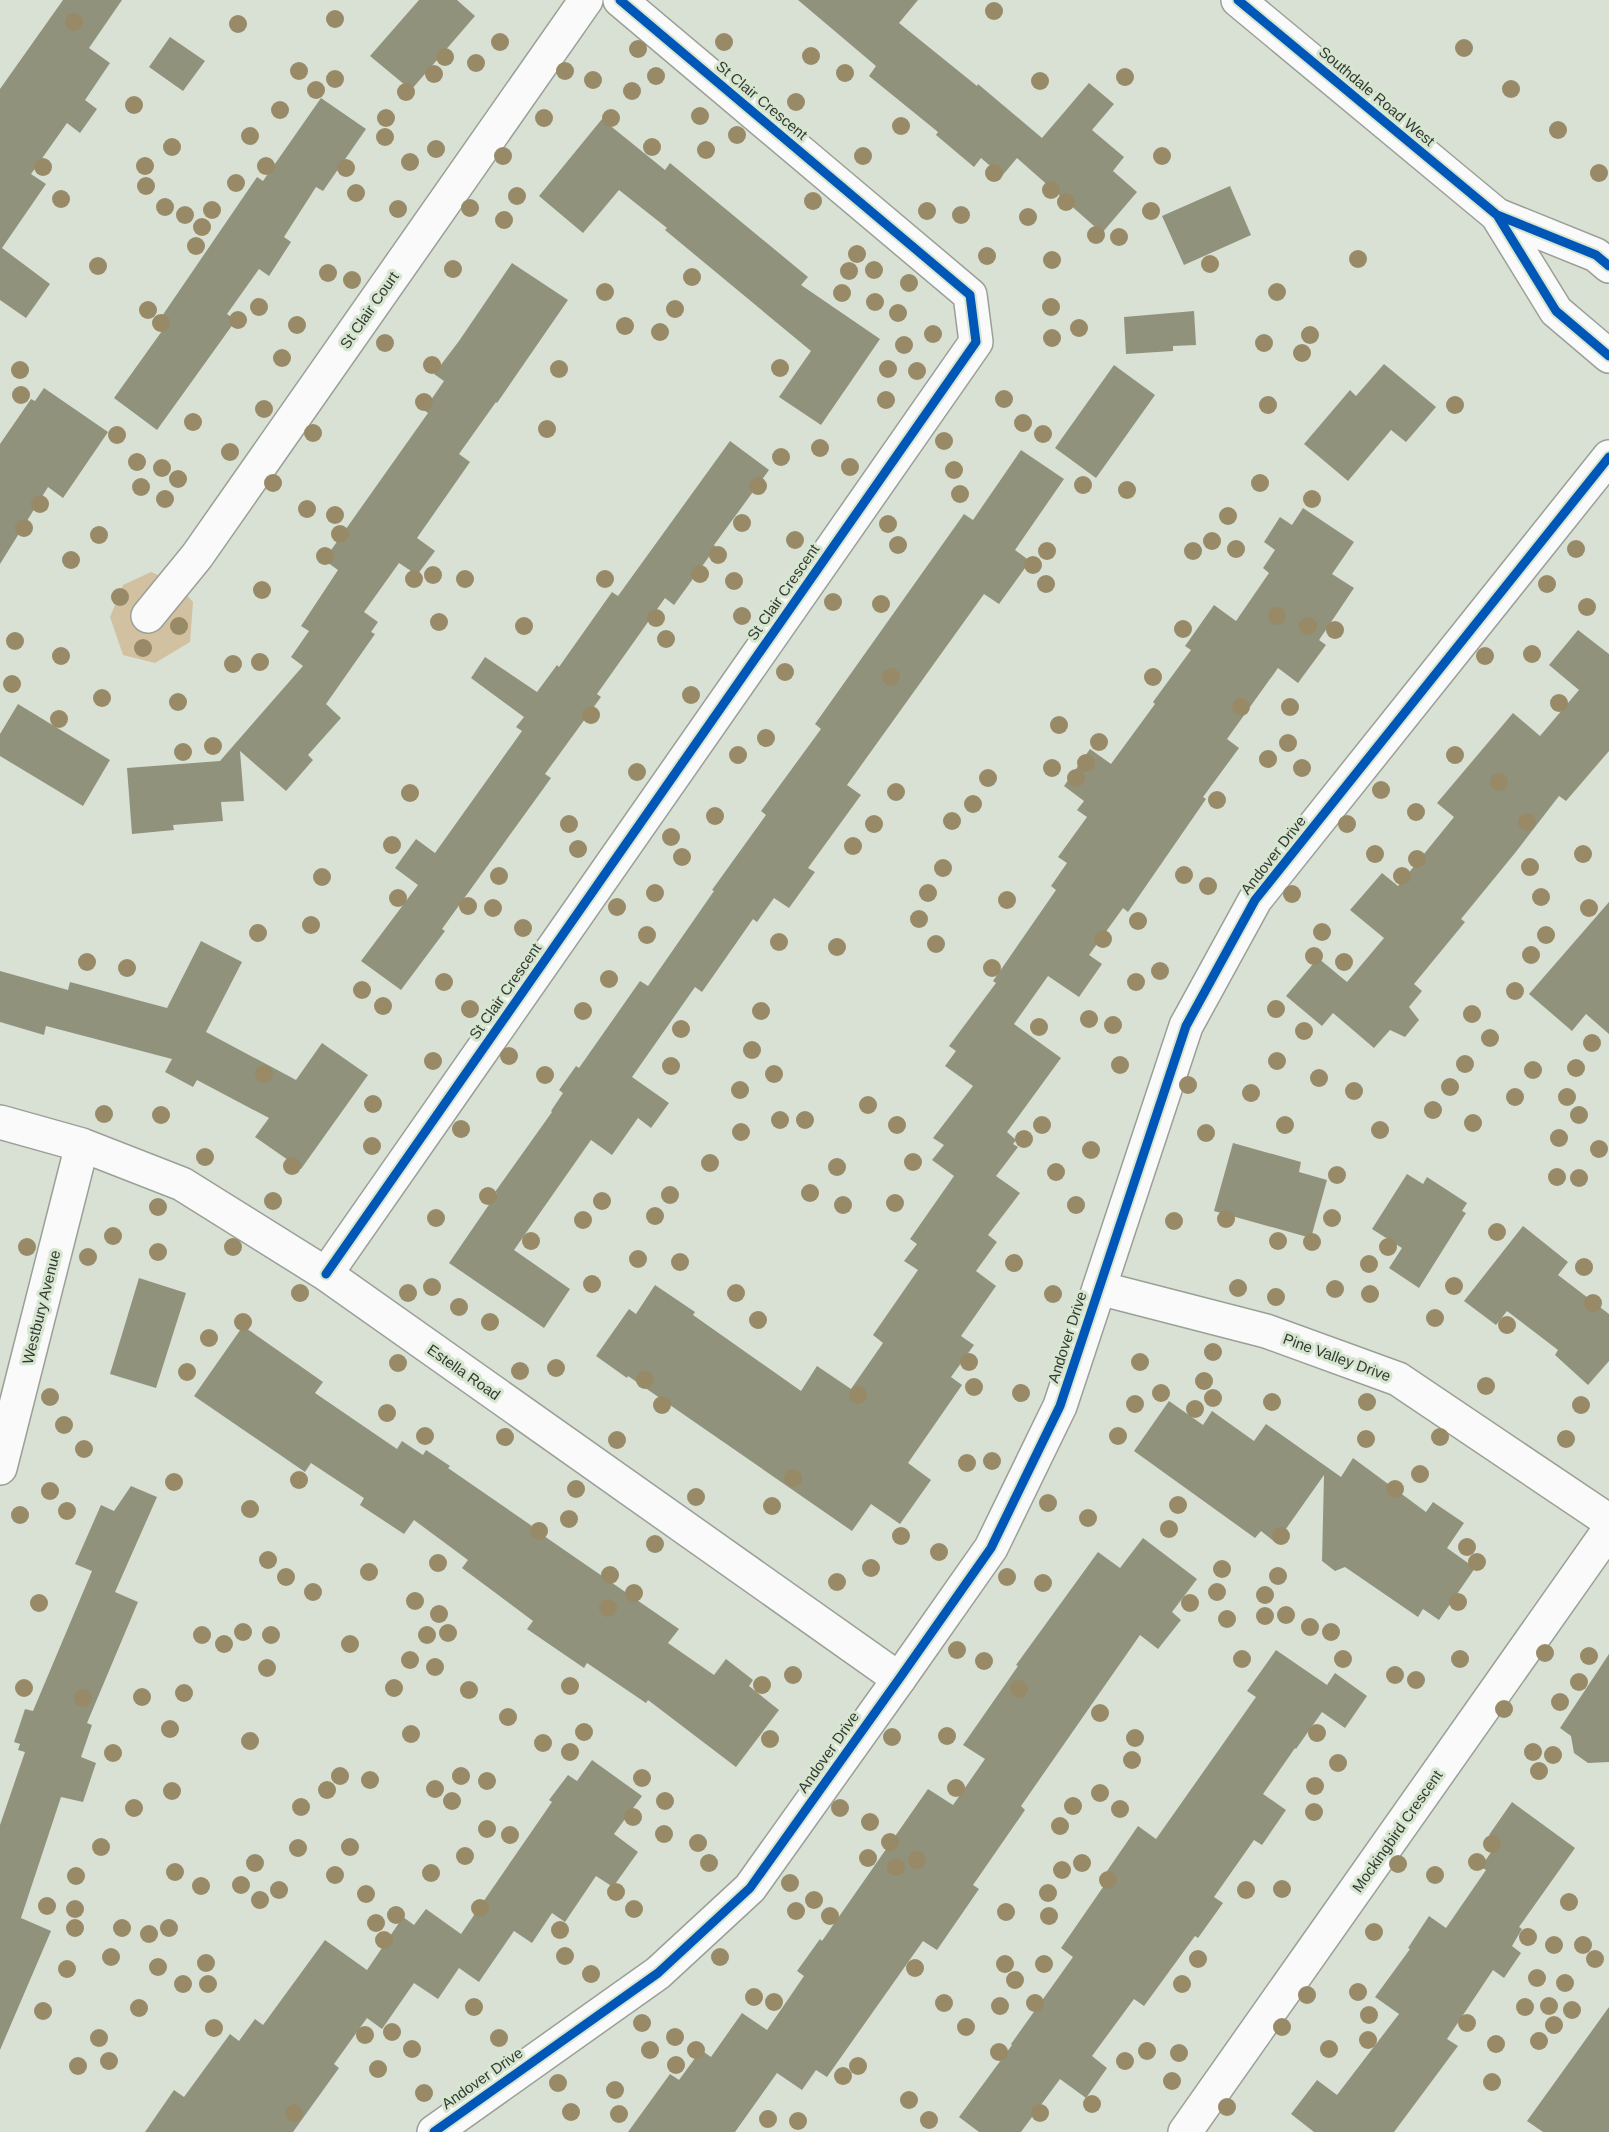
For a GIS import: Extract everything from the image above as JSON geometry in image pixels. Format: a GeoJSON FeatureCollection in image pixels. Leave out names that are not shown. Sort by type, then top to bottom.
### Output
{"type":"FeatureCollection","features":[{"type":"Feature","properties":{"kind":"street","name":"St Clair Court"},"geometry":{"type":"LineString","coordinates":[[148,616],[197,555],[586,0]]}},
{"type":"Feature","properties":{"kind":"street","name":"St Clair Crescent"},"geometry":{"type":"LineString","coordinates":[[326,1274],[976,342],[970,295],[620,0]]}},
{"type":"Feature","properties":{"kind":"street","name":"Southdale Road West"},"geometry":{"type":"LineString","coordinates":[[1238,0],[1497,215],[1596,255],[1609,266]]}},
{"type":"Feature","properties":{"kind":"street","name":"Southdale Road West"},"geometry":{"type":"LineString","coordinates":[[1497,215],[1556,311],[1609,356]]}},
{"type":"Feature","properties":{"kind":"street","name":"Andover Drive"},"geometry":{"type":"LineString","coordinates":[[434,2132],[658,1973],[750,1888],[991,1548],[1060,1406],[1186,1026],[1256,900],[1609,457]]}},
{"type":"Feature","properties":{"kind":"street","name":"Estella Road"},"geometry":{"type":"LineString","coordinates":[[0,1122],[82,1145],[182,1184],[326,1274],[899,1679]]}},
{"type":"Feature","properties":{"kind":"street","name":"Westbury Avenue"},"geometry":{"type":"LineString","coordinates":[[0,1468],[82,1145]]}},
{"type":"Feature","properties":{"kind":"street","name":"Pine Valley Drive"},"geometry":{"type":"LineString","coordinates":[[1099,1288],[1266,1331],[1398,1379],[1609,1521]]}},
{"type":"Feature","properties":{"kind":"street","name":"Mockingbird Crescent"},"geometry":{"type":"LineString","coordinates":[[1185,2132],[1609,1530]]}},
{"type":"Feature","properties":{"kind":"shaded area"},"geometry":{"type":"Polygon","coordinates":[[[151,572],[176,583],[193,602],[190,642],[155,663],[123,655],[110,617],[123,585],[151,572]]]}},
{"type":"Feature","properties":{"kind":"building"},"geometry":{"type":"Polygon","coordinates":[[[63,0],[122,0],[89,48],[110,63],[85,100],[97,109],[80,133],[67,123],[31,174],[46,184],[2,248],[50,284],[26,318],[0,300],[0,89],[63,0]]]}},
{"type":"Feature","properties":{"kind":"building"},"geometry":{"type":"Polygon","coordinates":[[[419,0],[457,0],[475,16],[411,90],[370,56],[419,0]]]}},
{"type":"Feature","properties":{"kind":"building"},"geometry":{"type":"Polygon","coordinates":[[[798,0],[918,0],[899,23],[977,86],[978,84],[1042,138],[1089,83],[1114,104],[1092,130],[1124,157],[1113,171],[1137,192],[1102,233],[1017,158],[1002,176],[981,158],[974,167],[936,135],[938,132],[869,76],[876,66],[798,0]]]}},
{"type":"Feature","properties":{"kind":"building"},"geometry":{"type":"Polygon","coordinates":[[[170,37],[205,61],[183,91],[149,67],[170,37]]]}},
{"type":"Feature","properties":{"kind":"building"},"geometry":{"type":"Polygon","coordinates":[[[321,98],[366,129],[323,191],[316,187],[284,237],[291,242],[269,276],[259,269],[227,314],[236,320],[157,430],[114,398],[167,324],[160,319],[257,177],[263,181],[321,98]]]}},
{"type":"Feature","properties":{"kind":"building"},"geometry":{"type":"Polygon","coordinates":[[[602,119],[665,170],[670,163],[808,277],[801,285],[880,339],[821,425],[779,397],[811,351],[665,230],[667,228],[619,190],[583,233],[539,196],[602,119]]]}},
{"type":"Feature","properties":{"kind":"building"},"geometry":{"type":"Polygon","coordinates":[[[1230,186],[1251,235],[1184,265],[1162,216],[1230,186]]]}},
{"type":"Feature","properties":{"kind":"building"},"geometry":{"type":"Polygon","coordinates":[[[512,263],[568,300],[459,454],[470,462],[417,538],[435,551],[417,575],[399,563],[364,612],[378,622],[371,632],[375,634],[326,704],[341,718],[308,755],[313,760],[286,791],[240,751],[244,801],[221,802],[223,821],[173,825],[174,830],[132,834],[127,768],[220,761],[303,666],[291,657],[309,631],[301,626],[338,570],[324,560],[428,413],[424,410],[444,381],[434,374],[512,263]]]}},
{"type":"Feature","properties":{"kind":"building"},"geometry":{"type":"Polygon","coordinates":[[[1194,311],[1196,345],[1173,346],[1173,351],[1126,354],[1124,317],[1194,311]]]}},
{"type":"Feature","properties":{"kind":"building"},"geometry":{"type":"Polygon","coordinates":[[[1384,364],[1436,407],[1406,442],[1391,430],[1348,481],[1304,444],[1350,390],[1356,396],[1384,364]]]}},
{"type":"Feature","properties":{"kind":"building"},"geometry":{"type":"Polygon","coordinates":[[[1114,365],[1155,395],[1096,478],[1055,448],[1114,365]]]}},
{"type":"Feature","properties":{"kind":"building"},"geometry":{"type":"Polygon","coordinates":[[[44,388],[108,432],[63,498],[48,487],[0,564],[0,444],[31,399],[35,401],[44,388]]]}},
{"type":"Feature","properties":{"kind":"building"},"geometry":{"type":"Polygon","coordinates":[[[730,441],[769,470],[714,545],[716,547],[674,605],[665,598],[597,694],[601,697],[545,774],[551,778],[442,929],[445,931],[401,990],[361,961],[418,885],[395,868],[416,839],[435,853],[522,731],[516,727],[524,717],[471,678],[485,657],[537,692],[557,665],[559,667],[612,592],[618,596],[730,441]]]}},
{"type":"Feature","properties":{"kind":"building"},"geometry":{"type":"Polygon","coordinates":[[[1021,450],[1064,479],[1015,550],[1030,561],[999,604],[984,594],[847,785],[861,795],[808,868],[815,872],[789,908],[774,898],[757,922],[753,919],[702,992],[695,987],[632,1077],[669,1103],[651,1128],[638,1118],[612,1155],[591,1140],[514,1250],[570,1289],[544,1328],[449,1263],[497,1193],[495,1192],[552,1112],[563,1093],[559,1090],[576,1066],[579,1068],[640,981],[648,986],[714,891],[712,890],[766,815],[761,811],[821,729],[815,724],[964,514],[973,520],[1021,450]]]}},
{"type":"Feature","properties":{"kind":"building"},"geometry":{"type":"Polygon","coordinates":[[[1303,508],[1354,542],[1332,574],[1354,588],[1319,640],[1326,645],[1298,683],[1278,668],[1227,739],[1239,748],[1203,797],[1206,799],[1128,912],[1123,908],[1089,955],[1102,964],[1079,997],[1048,976],[1014,1024],[1061,1058],[1007,1132],[1016,1140],[1013,1144],[1018,1147],[996,1176],[1020,1193],[988,1235],[997,1242],[976,1271],[996,1286],[961,1336],[974,1345],[951,1377],[962,1385],[908,1463],[931,1480],[900,1524],[871,1504],[852,1531],[596,1356],[629,1309],[636,1314],[655,1285],[695,1312],[693,1315],[801,1391],[817,1366],[851,1389],[883,1343],[873,1335],[918,1270],[904,1261],[917,1244],[910,1239],[954,1176],[932,1160],[944,1145],[933,1138],[973,1086],[945,1066],[956,1051],[949,1046],[996,983],[993,981],[1056,890],[1051,886],[1067,863],[1058,857],[1087,817],[1077,810],[1084,801],[1064,786],[1090,749],[1111,764],[1191,650],[1185,646],[1214,605],[1236,621],[1269,573],[1263,568],[1275,550],[1264,542],[1280,517],[1292,525],[1303,508]]]}},
{"type":"Feature","properties":{"kind":"building"},"geometry":{"type":"Polygon","coordinates":[[[1578,630],[1609,654],[1609,751],[1566,801],[1559,796],[1461,919],[1465,922],[1414,984],[1422,991],[1409,1007],[1419,1020],[1405,1037],[1390,1030],[1374,1048],[1333,1013],[1322,1026],[1286,996],[1318,958],[1347,982],[1384,938],[1350,910],[1382,873],[1398,886],[1454,817],[1437,803],[1513,713],[1540,736],[1579,690],[1549,665],[1578,630]]]}},
{"type":"Feature","properties":{"kind":"building"},"geometry":{"type":"Polygon","coordinates":[[[18,704],[110,760],[83,806],[0,756],[0,734],[18,704]]]}},
{"type":"Feature","properties":{"kind":"building"},"geometry":{"type":"Polygon","coordinates":[[[1609,902],[1609,1034],[1586,1014],[1572,1031],[1529,994],[1609,902]]]}},
{"type":"Feature","properties":{"kind":"building"},"geometry":{"type":"Polygon","coordinates":[[[201,941],[242,962],[206,1032],[296,1080],[322,1043],[368,1075],[301,1169],[255,1137],[269,1118],[197,1080],[193,1087],[165,1072],[172,1059],[46,1026],[44,1035],[0,1022],[0,971],[68,990],[70,982],[167,1008],[201,941]]]}},
{"type":"Feature","properties":{"kind":"building"},"geometry":{"type":"Polygon","coordinates":[[[1233,1143],[1301,1162],[1299,1172],[1327,1180],[1311,1238],[1214,1211],[1233,1143]]]}},
{"type":"Feature","properties":{"kind":"building"},"geometry":{"type":"Polygon","coordinates":[[[1407,1174],[1423,1184],[1427,1177],[1467,1203],[1462,1211],[1466,1213],[1419,1288],[1389,1268],[1402,1248],[1372,1229],[1407,1174]]]}},
{"type":"Feature","properties":{"kind":"building"},"geometry":{"type":"Polygon","coordinates":[[[1523,1226],[1568,1262],[1558,1275],[1609,1314],[1609,1361],[1588,1385],[1555,1355],[1558,1350],[1507,1311],[1496,1325],[1464,1301],[1523,1226]]]}},
{"type":"Feature","properties":{"kind":"building"},"geometry":{"type":"Polygon","coordinates":[[[139,1278],[186,1293],[156,1388],[110,1374],[139,1278]]]}},
{"type":"Feature","properties":{"kind":"building"},"geometry":{"type":"Polygon","coordinates":[[[243,1326],[323,1382],[315,1393],[397,1449],[402,1441],[423,1455],[426,1450],[531,1527],[679,1629],[668,1643],[714,1675],[726,1659],[753,1680],[749,1686],[779,1710],[736,1767],[648,1700],[646,1703],[587,1663],[584,1668],[527,1629],[533,1621],[462,1568],[468,1560],[414,1520],[404,1534],[360,1505],[364,1498],[311,1463],[305,1472],[194,1396],[243,1326]]]}},
{"type":"Feature","properties":{"kind":"building"},"geometry":{"type":"Polygon","coordinates":[[[1169,1401],[1203,1425],[1212,1411],[1254,1441],[1266,1424],[1341,1477],[1353,1458],[1426,1512],[1433,1502],[1464,1523],[1447,1548],[1475,1568],[1439,1620],[1423,1609],[1418,1617],[1345,1567],[1335,1571],[1322,1561],[1324,1475],[1276,1543],[1261,1531],[1255,1538],[1134,1451],[1169,1401]]]}},
{"type":"Feature","properties":{"kind":"building"},"geometry":{"type":"Polygon","coordinates":[[[131,1486],[157,1497],[115,1592],[138,1602],[87,1723],[92,1725],[81,1757],[96,1763],[83,1802],[61,1797],[21,1918],[51,1931],[0,2050],[0,1825],[25,1752],[18,1750],[20,1744],[14,1742],[25,1709],[33,1711],[92,1571],[75,1564],[101,1505],[114,1511],[131,1486]]]}},
{"type":"Feature","properties":{"kind":"building"},"geometry":{"type":"Polygon","coordinates":[[[1143,1538],[1197,1579],[1172,1612],[1181,1620],[1158,1649],[1140,1635],[1021,1806],[1025,1810],[973,1885],[979,1889],[937,1950],[923,1941],[827,2077],[816,2070],[802,2090],[777,2073],[735,2132],[628,2132],[670,2074],[679,2080],[701,2050],[711,2057],[742,2013],[767,2030],[804,1976],[797,1971],[820,1939],[822,1941],[928,1789],[953,1805],[985,1759],[963,1745],[1018,1666],[1016,1665],[1098,1552],[1120,1568],[1143,1538]]]}},
{"type":"Feature","properties":{"kind":"building"},"geometry":{"type":"Polygon","coordinates":[[[1276,1650],[1327,1685],[1335,1673],[1367,1696],[1345,1728],[1322,1712],[1295,1748],[1263,1794],[1286,1810],[1262,1845],[1254,1840],[1214,1897],[1223,1903],[1198,1938],[1195,1936],[1144,2006],[1134,1999],[1092,2056],[1107,2068],[1086,2098],[1060,2079],[1021,2132],[979,2132],[959,2117],[1073,1957],[1061,1948],[1110,1877],[1105,1874],[1138,1826],[1156,1839],[1256,1697],[1247,1691],[1276,1650]]]}},
{"type":"Feature","properties":{"kind":"building"},"geometry":{"type":"Polygon","coordinates":[[[1609,1654],[1609,1762],[1588,1763],[1574,1753],[1571,1736],[1560,1728],[1609,1654]]]}},
{"type":"Feature","properties":{"kind":"building"},"geometry":{"type":"Polygon","coordinates":[[[592,1760],[642,1796],[614,1834],[638,1852],[613,1887],[596,1876],[565,1922],[552,1913],[532,1943],[514,1931],[479,1982],[459,1968],[438,1999],[414,1983],[382,2029],[367,2018],[334,2064],[339,2068],[293,2132],[145,2132],[174,2090],[184,2097],[230,2034],[239,2041],[255,2019],[263,2025],[325,1940],[367,1970],[403,1917],[414,1925],[426,1909],[461,1934],[552,1802],[549,1800],[568,1775],[577,1781],[592,1760]]]}},
{"type":"Feature","properties":{"kind":"building"},"geometry":{"type":"Polygon","coordinates":[[[1512,1802],[1575,1848],[1519,1927],[1522,1929],[1512,1946],[1521,1953],[1504,1978],[1493,1970],[1447,2039],[1458,2046],[1394,2132],[1314,2132],[1291,2114],[1317,2080],[1337,2095],[1399,2014],[1375,1997],[1410,1949],[1408,1948],[1429,1916],[1446,1928],[1486,1870],[1481,1867],[1498,1842],[1489,1835],[1512,1802]]]}},
{"type":"Feature","properties":{"kind":"building"},"geometry":{"type":"Polygon","coordinates":[[[1609,2007],[1609,2132],[1543,2132],[1527,2121],[1609,2007]]]}},
{"type":"Feature","properties":{"kind":"cycle path"},"geometry":{"type":"LineString","coordinates":[[326,1274],[976,342],[970,295],[620,0]]}},
{"type":"Feature","properties":{"kind":"cycle path"},"geometry":{"type":"LineString","coordinates":[[1238,0],[1497,215],[1596,255],[1609,266]]}},
{"type":"Feature","properties":{"kind":"cycle path"},"geometry":{"type":"LineString","coordinates":[[1497,215],[1556,311],[1609,356]]}},
{"type":"Feature","properties":{"kind":"cycle path"},"geometry":{"type":"LineString","coordinates":[[434,2132],[658,1973],[750,1888],[991,1548],[1060,1406],[1186,1026],[1255,900],[1609,457]]}}]}
